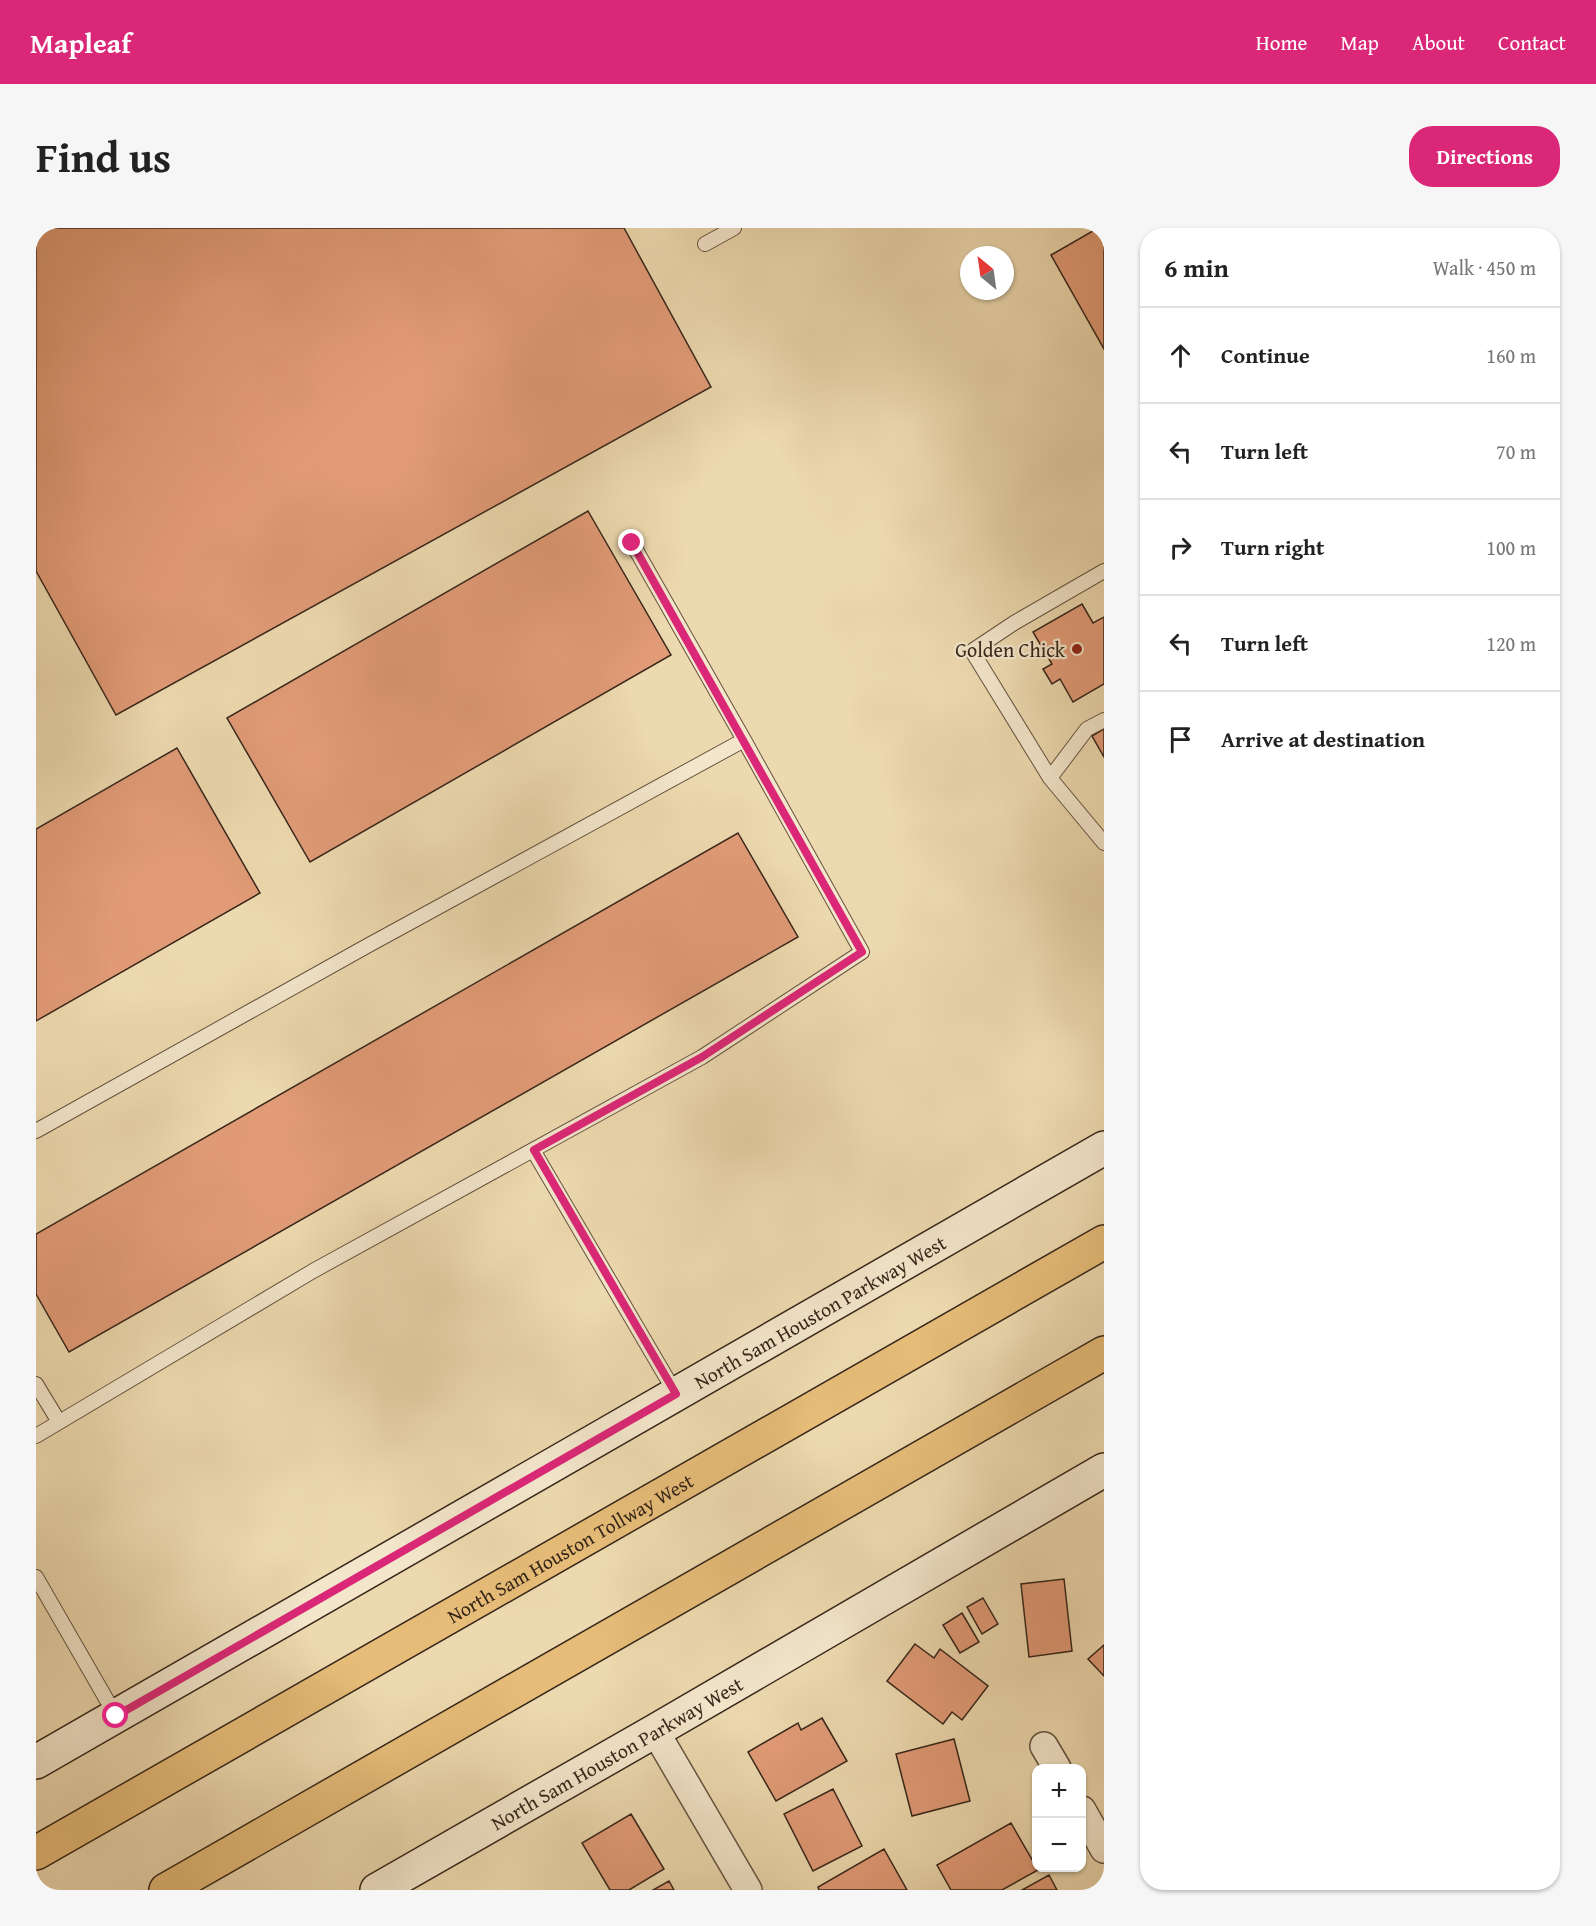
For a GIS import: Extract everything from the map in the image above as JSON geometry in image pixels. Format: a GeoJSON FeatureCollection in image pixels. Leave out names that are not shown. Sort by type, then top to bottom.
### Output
{"type":"FeatureCollection","features":[{"type":"Feature","properties":{"kind":"highway","name":"North Sam Houston Tollway West"},"geometry":{"type":"LineString","coordinates":[[36,1853],[1104,1242]]}},
{"type":"Feature","properties":{"kind":"highway"},"geometry":{"type":"LineString","coordinates":[[166,1890],[1104,1353]]}},
{"type":"Feature","properties":{"kind":"main road","name":"North Sam Houston Parkway West"},"geometry":{"type":"LineString","coordinates":[[36,1762],[1104,1148]]}},
{"type":"Feature","properties":{"kind":"main road","name":"North Sam Houston Parkway West"},"geometry":{"type":"LineString","coordinates":[[377,1890],[1104,1470]]}},
{"type":"Feature","properties":{"kind":"street"},"geometry":{"type":"LineString","coordinates":[[655,1731],[748,1890]]}},
{"type":"Feature","properties":{"kind":"street"},"geometry":{"type":"LineString","coordinates":[[1086,1817],[1104,1849]]}},
{"type":"Feature","properties":{"kind":"lane"},"geometry":{"type":"LineString","coordinates":[[705,244],[734,228]]}},
{"type":"Feature","properties":{"kind":"lane"},"geometry":{"type":"LineString","coordinates":[[36,1436],[313,1271],[702,1057],[862,952],[632,543]]}},
{"type":"Feature","properties":{"kind":"lane"},"geometry":{"type":"LineString","coordinates":[[1104,571],[1014,623],[972,651],[1050,778],[1104,843]]}},
{"type":"Feature","properties":{"kind":"lane"},"geometry":{"type":"LineString","coordinates":[[1050,778],[1087,729],[1104,720]]}},
{"type":"Feature","properties":{"kind":"lane"},"geometry":{"type":"LineString","coordinates":[[36,1131],[357,952],[744,741]]}},
{"type":"Feature","properties":{"kind":"lane"},"geometry":{"type":"LineString","coordinates":[[534,1150],[676,1394]]}},
{"type":"Feature","properties":{"kind":"lane"},"geometry":{"type":"LineString","coordinates":[[36,1384],[59,1422]]}},
{"type":"Feature","properties":{"kind":"lane"},"geometry":{"type":"LineString","coordinates":[[36,1577],[116,1716]]}},
{"type":"Feature","properties":{"kind":"building"},"geometry":{"type":"Polygon","coordinates":[[[36,228],[624,228],[711,387],[116,715],[36,571],[36,228]]]}},
{"type":"Feature","properties":{"kind":"building"},"geometry":{"type":"Polygon","coordinates":[[[1098,228],[1104,228],[1104,349],[1051,255],[1098,228]]]}},
{"type":"Feature","properties":{"kind":"building"},"geometry":{"type":"Polygon","coordinates":[[[588,511],[671,655],[310,862],[227,718],[588,511]]]}},
{"type":"Feature","properties":{"kind":"building"},"geometry":{"type":"Polygon","coordinates":[[[1082,604],[1093,623],[1104,617],[1104,684],[1073,702],[1060,679],[1052,684],[1043,669],[1052,664],[1033,632],[1082,604]]]}},
{"type":"Feature","properties":{"kind":"building"},"geometry":{"type":"Polygon","coordinates":[[[1104,729],[1104,757],[1092,736],[1104,729]]]}},
{"type":"Feature","properties":{"kind":"building"},"geometry":{"type":"Polygon","coordinates":[[[177,748],[260,893],[36,1021],[36,829],[177,748]]]}},
{"type":"Feature","properties":{"kind":"building"},"geometry":{"type":"Polygon","coordinates":[[[738,833],[798,937],[69,1352],[36,1294],[36,1234],[738,833]]]}},
{"type":"Feature","properties":{"kind":"building"},"geometry":{"type":"Polygon","coordinates":[[[1064,1579],[1072,1651],[1029,1657],[1021,1584],[1064,1579]]]}},
{"type":"Feature","properties":{"kind":"building"},"geometry":{"type":"Polygon","coordinates":[[[983,1598],[998,1624],[982,1634],[967,1607],[983,1598]]]}},
{"type":"Feature","properties":{"kind":"building"},"geometry":{"type":"Polygon","coordinates":[[[962,1613],[979,1642],[960,1653],[943,1625],[962,1613]]]}},
{"type":"Feature","properties":{"kind":"building"},"geometry":{"type":"Polygon","coordinates":[[[915,1644],[934,1658],[940,1649],[988,1686],[962,1720],[952,1712],[943,1724],[887,1681],[915,1644]]]}},
{"type":"Feature","properties":{"kind":"building"},"geometry":{"type":"Polygon","coordinates":[[[1104,1645],[1104,1676],[1088,1659],[1104,1645]]]}},
{"type":"Feature","properties":{"kind":"building"},"geometry":{"type":"Polygon","coordinates":[[[822,1718],[847,1761],[776,1801],[748,1752],[798,1723],[801,1730],[822,1718]]]}},
{"type":"Feature","properties":{"kind":"building"},"geometry":{"type":"Polygon","coordinates":[[[954,1739],[970,1801],[912,1816],[896,1754],[954,1739]]]}},
{"type":"Feature","properties":{"kind":"building"},"geometry":{"type":"Polygon","coordinates":[[[833,1789],[862,1846],[813,1871],[784,1814],[833,1789]]]}},
{"type":"Feature","properties":{"kind":"building"},"geometry":{"type":"Polygon","coordinates":[[[631,1814],[664,1869],[629,1890],[610,1890],[582,1843],[631,1814]]]}},
{"type":"Feature","properties":{"kind":"building"},"geometry":{"type":"Polygon","coordinates":[[[1011,1823],[1032,1860],[1032,1872],[1034,1872],[1002,1890],[951,1890],[937,1865],[1011,1823]]]}},
{"type":"Feature","properties":{"kind":"building"},"geometry":{"type":"Polygon","coordinates":[[[884,1849],[907,1890],[819,1890],[818,1887],[884,1849]]]}},
{"type":"Feature","properties":{"kind":"building"},"geometry":{"type":"Polygon","coordinates":[[[1049,1875],[1057,1890],[1022,1890],[1049,1875]]]}},
{"type":"Feature","properties":{"kind":"building"},"geometry":{"type":"Polygon","coordinates":[[[669,1881],[674,1890],[653,1890],[669,1881]]]}},
{"type":"Feature","properties":{"kind":"place","name":"Golden Chick"},"geometry":{"type":"Point","coordinates":[1077,649]}},
{"type":"Feature","properties":{"kind":"route"},"geometry":{"type":"LineString","coordinates":[[116,1716],[676,1394],[534,1150],[702,1057],[862,952],[632,543]]}}]}
